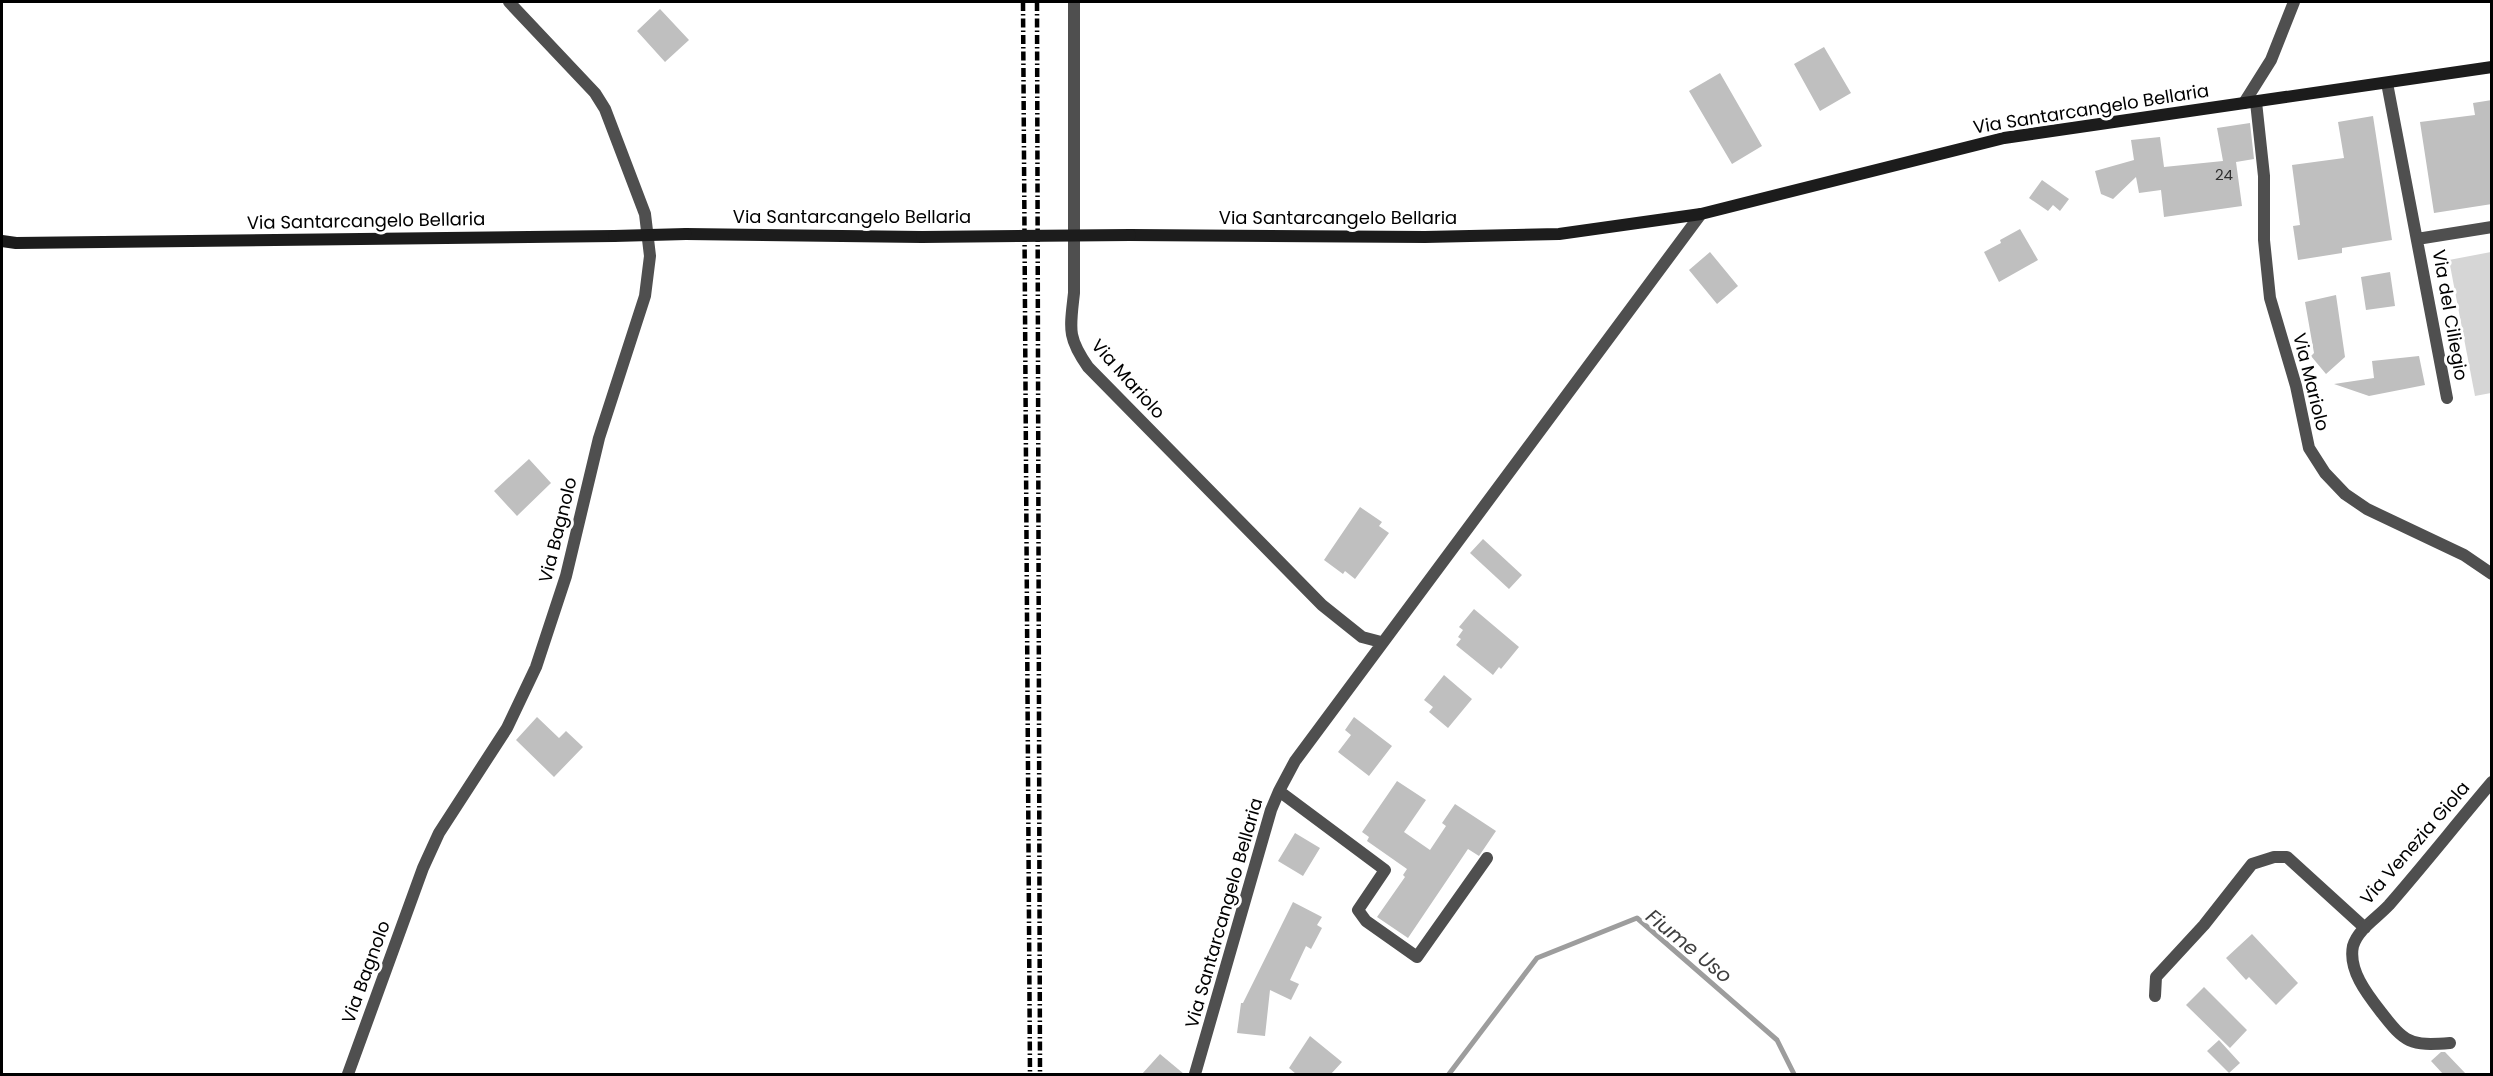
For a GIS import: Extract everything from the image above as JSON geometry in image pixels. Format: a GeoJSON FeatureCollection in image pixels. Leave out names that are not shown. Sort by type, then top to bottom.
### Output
{"type":"FeatureCollection","features":[{"type":"Feature","properties":{"kind":"street","name":"Via Bagnolo"},"geometry":{"type":"LineString","coordinates":[[348,1074],[427,859],[440,833],[507,728],[536,667],[566,576],[598,438],[632,340],[649,277],[649,234],[645,214],[605,109],[595,93],[509,2]]}},
{"type":"Feature","properties":{"kind":"street","name":"Via Mariolo"},"geometry":{"type":"LineString","coordinates":[[1074,2],[1074,293],[1071,326],[1074,347],[1102,381],[1322,605],[1362,637],[1381,642]]}},
{"type":"Feature","properties":{"kind":"street"},"geometry":{"type":"LineString","coordinates":[[2250,103],[2271,60],[2294,2]]}},
{"type":"Feature","properties":{"kind":"street","name":"Via Santarcangelo Bellaria"},"geometry":{"type":"LineString","coordinates":[[2,241],[16,243],[686,234],[922,237],[1130,235],[1425,237],[1559,234],[1701,214],[2004,138],[2492,67]]}},
{"type":"Feature","properties":{"kind":"street","name":"Via del Ciliegio"},"geometry":{"type":"LineString","coordinates":[[2387,82],[2447,398]]}},
{"type":"Feature","properties":{"kind":"street","name":"Via Mariolo"},"geometry":{"type":"LineString","coordinates":[[2250,103],[2264,176],[2264,240],[2270,298],[2296,387],[2309,448],[2325,473],[2352,499],[2464,555],[2492,574]]}},
{"type":"Feature","properties":{"kind":"street","name":"Via Santarcangelo Bellaria"},"geometry":{"type":"LineString","coordinates":[[1195,1074],[1279,790],[1295,760],[1701,214]]}},
{"type":"Feature","properties":{"kind":"street","name":"Via del Ciliegio"},"geometry":{"type":"LineString","coordinates":[[2417,239],[2492,226]]}},
{"type":"Feature","properties":{"kind":"street","name":"Via Venezia Giola"},"geometry":{"type":"LineString","coordinates":[[2450,1043],[2423,1046],[2404,1038],[2367,994],[2352,963],[2354,945],[2365,928],[2387,907],[2492,782]]}},
{"type":"Feature","properties":{"kind":"street"},"geometry":{"type":"LineString","coordinates":[[1279,790],[1385,870],[1358,910],[1366,921],[1417,957],[1487,858]]}},
{"type":"Feature","properties":{"kind":"street","name":"Via Venezia Giola"},"geometry":{"type":"LineString","coordinates":[[2155,996],[2156,976],[2204,925],[2252,864],[2263,860],[2287,857],[2365,928]]}},
{"type":"Feature","properties":{"kind":"shaded area"},"geometry":{"type":"Polygon","coordinates":[[[2491,252],[2491,393],[2475,396],[2449,260],[2491,252]]]}},
{"type":"Feature","properties":{"kind":"building"},"geometry":{"type":"Polygon","coordinates":[[[660,9],[689,40],[665,62],[637,31],[660,9]]]}},
{"type":"Feature","properties":{"kind":"building"},"geometry":{"type":"Polygon","coordinates":[[[1824,47],[1851,93],[1820,111],[1794,64],[1824,47]]]}},
{"type":"Feature","properties":{"kind":"building"},"geometry":{"type":"Polygon","coordinates":[[[1720,73],[1762,146],[1732,164],[1689,91],[1720,73]]]}},
{"type":"Feature","properties":{"kind":"building"},"geometry":{"type":"Polygon","coordinates":[[[2492,100],[2492,204],[2434,213],[2420,122],[2475,115],[2473,103],[2492,100]]]}},
{"type":"Feature","properties":{"kind":"building"},"geometry":{"type":"Polygon","coordinates":[[[2373,116],[2392,240],[2342,248],[2342,253],[2298,260],[2293,226],[2300,225],[2292,165],[2344,158],[2338,122],[2373,116]]]}},
{"type":"Feature","properties":{"kind":"building"},"geometry":{"type":"Polygon","coordinates":[[[2250,123],[2254,159],[2236,162],[2242,206],[2164,217],[2161,190],[2139,193],[2136,177],[2113,199],[2101,194],[2095,171],[2134,160],[2131,140],[2160,137],[2164,167],[2223,161],[2217,128],[2250,123]]]}},
{"type":"Feature","properties":{"kind":"building"},"geometry":{"type":"Polygon","coordinates":[[[2042,180],[2069,199],[2060,211],[2053,205],[2048,211],[2029,198],[2042,180]]]}},
{"type":"Feature","properties":{"kind":"building"},"geometry":{"type":"Polygon","coordinates":[[[2020,229],[2038,260],[1999,282],[1984,252],[2020,229]]]}},
{"type":"Feature","properties":{"kind":"building"},"geometry":{"type":"Polygon","coordinates":[[[1710,252],[1738,286],[1717,304],[1689,270],[1710,252]]]}},
{"type":"Feature","properties":{"kind":"building"},"geometry":{"type":"Polygon","coordinates":[[[2390,272],[2395,306],[2366,310],[2361,277],[2390,272]]]}},
{"type":"Feature","properties":{"kind":"building"},"geometry":{"type":"Polygon","coordinates":[[[2336,295],[2345,357],[2326,374],[2311,356],[2314,353],[2305,302],[2336,295]]]}},
{"type":"Feature","properties":{"kind":"building"},"geometry":{"type":"Polygon","coordinates":[[[2419,356],[2425,385],[2369,396],[2334,384],[2374,378],[2372,361],[2419,356]]]}},
{"type":"Feature","properties":{"kind":"building"},"geometry":{"type":"Polygon","coordinates":[[[529,459],[551,483],[517,516],[494,491],[529,459]]]}},
{"type":"Feature","properties":{"kind":"building"},"geometry":{"type":"Polygon","coordinates":[[[1360,507],[1382,522],[1379,526],[1389,533],[1355,579],[1345,571],[1343,574],[1324,560],[1360,507]]]}},
{"type":"Feature","properties":{"kind":"building"},"geometry":{"type":"Polygon","coordinates":[[[1483,539],[1522,575],[1509,589],[1470,553],[1483,539]]]}},
{"type":"Feature","properties":{"kind":"building"},"geometry":{"type":"Polygon","coordinates":[[[1474,609],[1519,647],[1493,675],[1456,645],[1461,639],[1458,637],[1463,630],[1459,627],[1474,609]]]}},
{"type":"Feature","properties":{"kind":"building"},"geometry":{"type":"Polygon","coordinates":[[[1444,675],[1472,699],[1448,728],[1429,712],[1433,707],[1424,700],[1444,675]]]}},
{"type":"Feature","properties":{"kind":"building"},"geometry":{"type":"Polygon","coordinates":[[[537,717],[559,738],[566,731],[583,747],[554,777],[516,740],[537,717]]]}},
{"type":"Feature","properties":{"kind":"building"},"geometry":{"type":"Polygon","coordinates":[[[1354,717],[1392,746],[1369,776],[1338,752],[1351,735],[1345,730],[1354,717]]]}},
{"type":"Feature","properties":{"kind":"building"},"geometry":{"type":"Polygon","coordinates":[[[1397,781],[1426,800],[1404,832],[1430,850],[1446,826],[1442,823],[1455,804],[1496,831],[1479,856],[1468,849],[1408,938],[1377,917],[1405,877],[1403,875],[1407,869],[1367,841],[1369,837],[1362,832],[1397,781]]]}},
{"type":"Feature","properties":{"kind":"building"},"geometry":{"type":"Polygon","coordinates":[[[1295,833],[1320,848],[1303,876],[1278,861],[1295,833]]]}},
{"type":"Feature","properties":{"kind":"building"},"geometry":{"type":"Polygon","coordinates":[[[1293,902],[1322,917],[1317,925],[1322,928],[1311,949],[1306,946],[1290,980],[1299,984],[1291,1000],[1270,990],[1265,1036],[1237,1033],[1241,1003],[1293,902]]]}},
{"type":"Feature","properties":{"kind":"building"},"geometry":{"type":"Polygon","coordinates":[[[2252,934],[2298,983],[2276,1005],[2249,977],[2246,980],[2226,958],[2252,934]]]}},
{"type":"Feature","properties":{"kind":"building"},"geometry":{"type":"Polygon","coordinates":[[[2204,987],[2247,1030],[2230,1048],[2186,1005],[2204,987]]]}},
{"type":"Feature","properties":{"kind":"building"},"geometry":{"type":"Polygon","coordinates":[[[1310,1036],[1342,1062],[1331,1074],[1296,1074],[1289,1068],[1310,1036]]]}},
{"type":"Feature","properties":{"kind":"building"},"geometry":{"type":"Polygon","coordinates":[[[2219,1040],[2240,1063],[2229,1073],[2207,1051],[2219,1040]]]}},
{"type":"Feature","properties":{"kind":"building"},"geometry":{"type":"Polygon","coordinates":[[[2441,1052],[2445,1052],[2466,1074],[2443,1074],[2431,1061],[2441,1052]]]}},
{"type":"Feature","properties":{"kind":"building"},"geometry":{"type":"Polygon","coordinates":[[[1160,1054],[1184,1074],[1142,1074],[1160,1054]]]}},
{"type":"Feature","properties":{"kind":"waterway","name":"Fiume Uso"},"geometry":{"type":"LineString","coordinates":[[1449,1074],[1537,958],[1637,918],[1777,1040],[1794,1074]]}},
{"type":"Feature","properties":{"kind":"railway"},"geometry":{"type":"LineString","coordinates":[[1023,2],[1030,1074]]}},
{"type":"Feature","properties":{"kind":"railway"},"geometry":{"type":"LineString","coordinates":[[1037,2],[1040,1074]]}}]}
